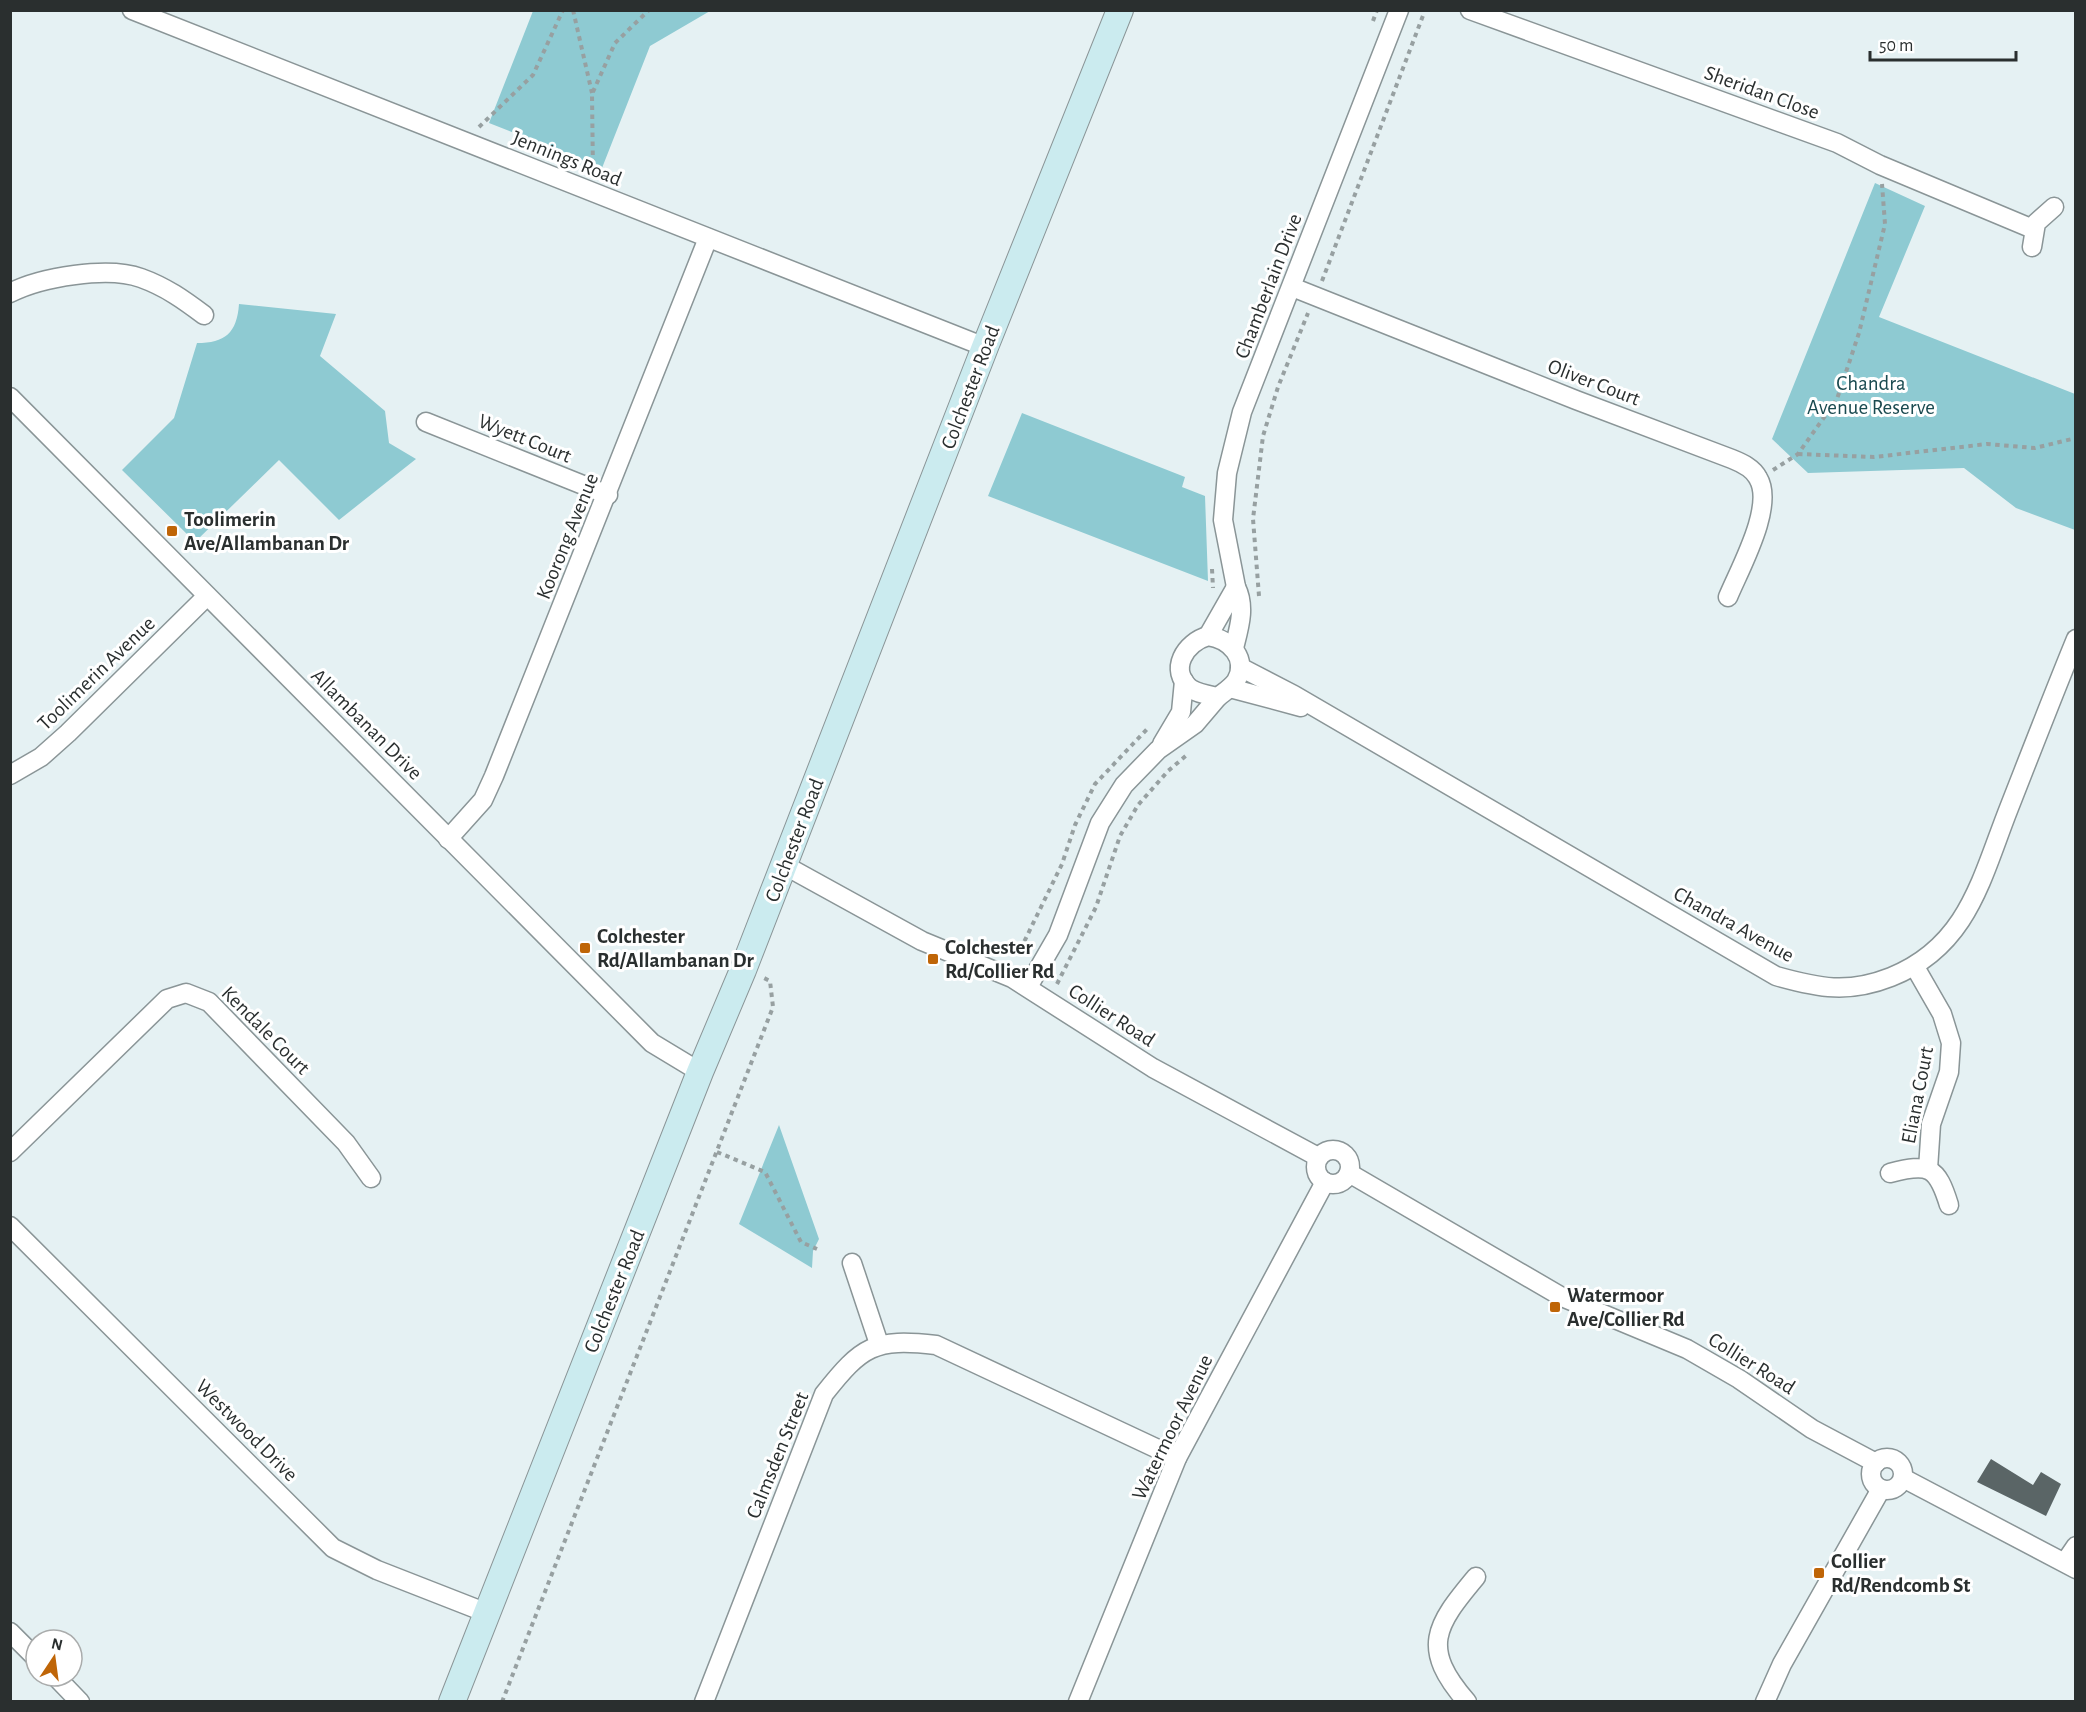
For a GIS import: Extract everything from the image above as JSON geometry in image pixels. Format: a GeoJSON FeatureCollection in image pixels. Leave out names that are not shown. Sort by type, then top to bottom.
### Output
{"type":"FeatureCollection","features":[{"type":"Feature","properties":{"kind":"main road","name":"Colchester Road"},"geometry":{"type":"LineString","coordinates":[[452,1701],[1120,10]]}},
{"type":"Feature","properties":{"kind":"street","name":"Jennings Road"},"geometry":{"type":"LineString","coordinates":[[132,10],[164,16],[464,142],[986,347]]}},
{"type":"Feature","properties":{"kind":"street","name":"Chamberlain Drive"},"geometry":{"type":"LineString","coordinates":[[1234,648],[1241,615],[1241,597],[1236,587],[1223,520],[1227,473],[1242,412],[1400,10]]}},
{"type":"Feature","properties":{"kind":"street","name":"Sheridan Close"},"geometry":{"type":"LineString","coordinates":[[1470,10],[1838,143],[1880,165],[2033,229]]}},
{"type":"Feature","properties":{"kind":"street"},"geometry":{"type":"LineString","coordinates":[[2032,247],[2033,229],[2040,218],[2054,207]]}},
{"type":"Feature","properties":{"kind":"street","name":"Koorong Avenue"},"geometry":{"type":"LineString","coordinates":[[448,839],[483,800],[491,784],[608,495],[708,238]]}},
{"type":"Feature","properties":{"kind":"street"},"geometry":{"type":"LineString","coordinates":[[10,293],[40,280],[96,274],[139,277],[175,292],[204,315]]}},
{"type":"Feature","properties":{"kind":"street","name":"Oliver Court"},"geometry":{"type":"LineString","coordinates":[[1292,287],[1576,400],[1732,459],[1752,470],[1762,486],[1764,504],[1728,597]]}},
{"type":"Feature","properties":{"kind":"street","name":"Allambanan Drive"},"geometry":{"type":"LineString","coordinates":[[10,398],[652,1043],[700,1072]]}},
{"type":"Feature","properties":{"kind":"street","name":"Wyett Court"},"geometry":{"type":"LineString","coordinates":[[426,422],[608,495]]}},
{"type":"Feature","properties":{"kind":"street"},"geometry":{"type":"LineString","coordinates":[[1208,636],[1236,587]]}},
{"type":"Feature","properties":{"kind":"street","name":"Toolimerin Avenue"},"geometry":{"type":"LineString","coordinates":[[10,775],[41,757],[68,733],[207,596]]}},
{"type":"Feature","properties":{"kind":"street"},"geometry":{"type":"LineString","coordinates":[[1028,987],[1058,935],[1100,823],[1124,785],[1158,750],[1195,724],[1238,675],[1240,667],[1234,648],[1218,637],[1208,636],[1197,639],[1184,652],[1180,662],[1184,681],[1181,712],[1158,750]]}},
{"type":"Feature","properties":{"kind":"street","name":"Chandra Avenue"},"geometry":{"type":"LineString","coordinates":[[1240,667],[1294,695],[1317,711],[1776,976],[1818,988],[1838,989],[1880,981],[1915,967],[1937,951],[1952,934],[1967,910],[2076,639]]}},
{"type":"Feature","properties":{"kind":"street"},"geometry":{"type":"LineString","coordinates":[[1184,681],[1198,693],[1224,692]]}},
{"type":"Feature","properties":{"kind":"street","name":"Chandra Avenue"},"geometry":{"type":"LineString","coordinates":[[1224,692],[1317,711]]}},
{"type":"Feature","properties":{"kind":"street","name":"Collier Road"},"geometry":{"type":"LineString","coordinates":[[784,865],[922,941],[1028,987],[1152,1068],[1318,1157]]}},
{"type":"Feature","properties":{"kind":"street","name":"Eliana Court"},"geometry":{"type":"LineString","coordinates":[[1915,967],[1942,1014],[1951,1043],[1949,1072],[1931,1124],[1928,1168]]}},
{"type":"Feature","properties":{"kind":"street","name":"Kendale Court"},"geometry":{"type":"LineString","coordinates":[[10,1152],[167,999],[186,993],[209,1002],[346,1143],[371,1178]]}},
{"type":"Feature","properties":{"kind":"street"},"geometry":{"type":"LineString","coordinates":[[1332,1149],[1341,1151],[1350,1165],[1349,1173],[1341,1182],[1325,1182],[1315,1168],[1318,1157],[1332,1149]]}},
{"type":"Feature","properties":{"kind":"street","name":"Eliana Court"},"geometry":{"type":"LineString","coordinates":[[1890,1173],[1912,1167],[1928,1168],[1941,1181],[1949,1205]]}},
{"type":"Feature","properties":{"kind":"street","name":"Collier Road"},"geometry":{"type":"LineString","coordinates":[[1349,1173],[1562,1297],[1687,1349],[1739,1379],[1812,1429],[1876,1462]]}},
{"type":"Feature","properties":{"kind":"street","name":"Watermoor Avenue"},"geometry":{"type":"LineString","coordinates":[[1078,1701],[1177,1458],[1325,1182]]}},
{"type":"Feature","properties":{"kind":"street","name":"Westwood Drive"},"geometry":{"type":"LineString","coordinates":[[10,1226],[333,1548],[377,1570],[487,1613]]}},
{"type":"Feature","properties":{"kind":"street"},"geometry":{"type":"LineString","coordinates":[[852,1263],[879,1344],[906,1342],[936,1345],[1177,1458]]}},
{"type":"Feature","properties":{"kind":"street","name":"Calmsden Street"},"geometry":{"type":"LineString","coordinates":[[704,1701],[824,1394],[848,1365],[879,1344]]}},
{"type":"Feature","properties":{"kind":"street"},"geometry":{"type":"LineString","coordinates":[[1886,1458],[1896,1460],[1902,1467],[1903,1478],[1897,1487],[1881,1489],[1873,1482],[1871,1476],[1876,1462],[1886,1458]]}},
{"type":"Feature","properties":{"kind":"street"},"geometry":{"type":"LineString","coordinates":[[1903,1478],[2070,1565],[2076,1546]]}},
{"type":"Feature","properties":{"kind":"street"},"geometry":{"type":"LineString","coordinates":[[1765,1701],[1782,1664],[1881,1489]]}},
{"type":"Feature","properties":{"kind":"street"},"geometry":{"type":"LineString","coordinates":[[1467,1701],[1446,1678],[1438,1659],[1438,1643],[1441,1624],[1452,1606],[1476,1577]]}},
{"type":"Feature","properties":{"kind":"street"},"geometry":{"type":"LineString","coordinates":[[10,1632],[24,1646]]}},
{"type":"Feature","properties":{"kind":"street"},"geometry":{"type":"LineString","coordinates":[[66,1688],[80,1701]]}},
{"type":"Feature","properties":{"kind":"path"},"geometry":{"type":"LineString","coordinates":[[464,142],[533,75],[563,10]]}},
{"type":"Feature","properties":{"kind":"path"},"geometry":{"type":"LineString","coordinates":[[573,10],[592,94],[590,150],[595,193]]}},
{"type":"Feature","properties":{"kind":"path"},"geometry":{"type":"LineString","coordinates":[[592,94],[615,43],[649,10]]}},
{"type":"Feature","properties":{"kind":"path"},"geometry":{"type":"LineString","coordinates":[[1259,606],[1253,519],[1263,436],[1278,387],[1372,154],[1424,13]]}},
{"type":"Feature","properties":{"kind":"path"},"geometry":{"type":"LineString","coordinates":[[1766,473],[1797,454],[1837,399],[1859,333],[1885,224],[1880,165]]}},
{"type":"Feature","properties":{"kind":"path"},"geometry":{"type":"LineString","coordinates":[[1797,454],[1874,457],[1987,444],[2035,448],[2076,438]]}},
{"type":"Feature","properties":{"kind":"path"},"geometry":{"type":"LineString","coordinates":[[1057,984],[1096,907],[1120,836],[1138,805],[1168,771],[1190,752]]}},
{"type":"Feature","properties":{"kind":"path"},"geometry":{"type":"LineString","coordinates":[[502,1701],[773,1006],[770,981]]}},
{"type":"Feature","properties":{"kind":"path"},"geometry":{"type":"LineString","coordinates":[[717,1152],[765,1172],[801,1242],[817,1249]]}},
{"type":"Feature","properties":{"kind":"green space"},"geometry":{"type":"Polygon","coordinates":[[[533,10],[710,11],[650,46],[602,168],[489,123],[533,10]]]}},
{"type":"Feature","properties":{"kind":"green space","name":"Chandra Avenue Reserve"},"geometry":{"type":"Polygon","coordinates":[[[1875,183],[1925,206],[1879,317],[2075,394],[2075,530],[2016,508],[1964,468],[1808,473],[1772,439],[1875,183]]]}},
{"type":"Feature","properties":{"kind":"green space"},"geometry":{"type":"Polygon","coordinates":[[[239,304],[336,314],[320,356],[385,411],[389,443],[416,459],[339,520],[279,460],[195,542],[122,470],[174,418],[197,343],[215,341],[228,334],[236,322],[239,304]]]}},
{"type":"Feature","properties":{"kind":"green space"},"geometry":{"type":"Polygon","coordinates":[[[1022,413],[1185,477],[1182,487],[1205,496],[1208,581],[988,496],[1022,413]]]}},
{"type":"Feature","properties":{"kind":"green space"},"geometry":{"type":"Polygon","coordinates":[[[779,1125],[819,1239],[813,1251],[812,1268],[739,1224],[779,1125]]]}},
{"type":"Feature","properties":{"kind":"building"},"geometry":{"type":"Polygon","coordinates":[[[1991,1459],[2033,1485],[2041,1472],[2061,1484],[2046,1516],[1977,1482],[1991,1459]]]}},
{"type":"Feature","properties":{"kind":"place","name":"Toolimerin Ave/Allambanan Dr"},"geometry":{"type":"Point","coordinates":[172,531]}},
{"type":"Feature","properties":{"kind":"place","name":"Colchester Rd/Allambanan Dr"},"geometry":{"type":"Point","coordinates":[585,948]}},
{"type":"Feature","properties":{"kind":"place","name":"Colchester Rd/Collier Rd"},"geometry":{"type":"Point","coordinates":[933,959]}},
{"type":"Feature","properties":{"kind":"place","name":"Watermoor Ave/Collier Rd"},"geometry":{"type":"Point","coordinates":[1555,1307]}},
{"type":"Feature","properties":{"kind":"place","name":"Collier Rd/Rendcomb St"},"geometry":{"type":"Point","coordinates":[1819,1573]}}]}
